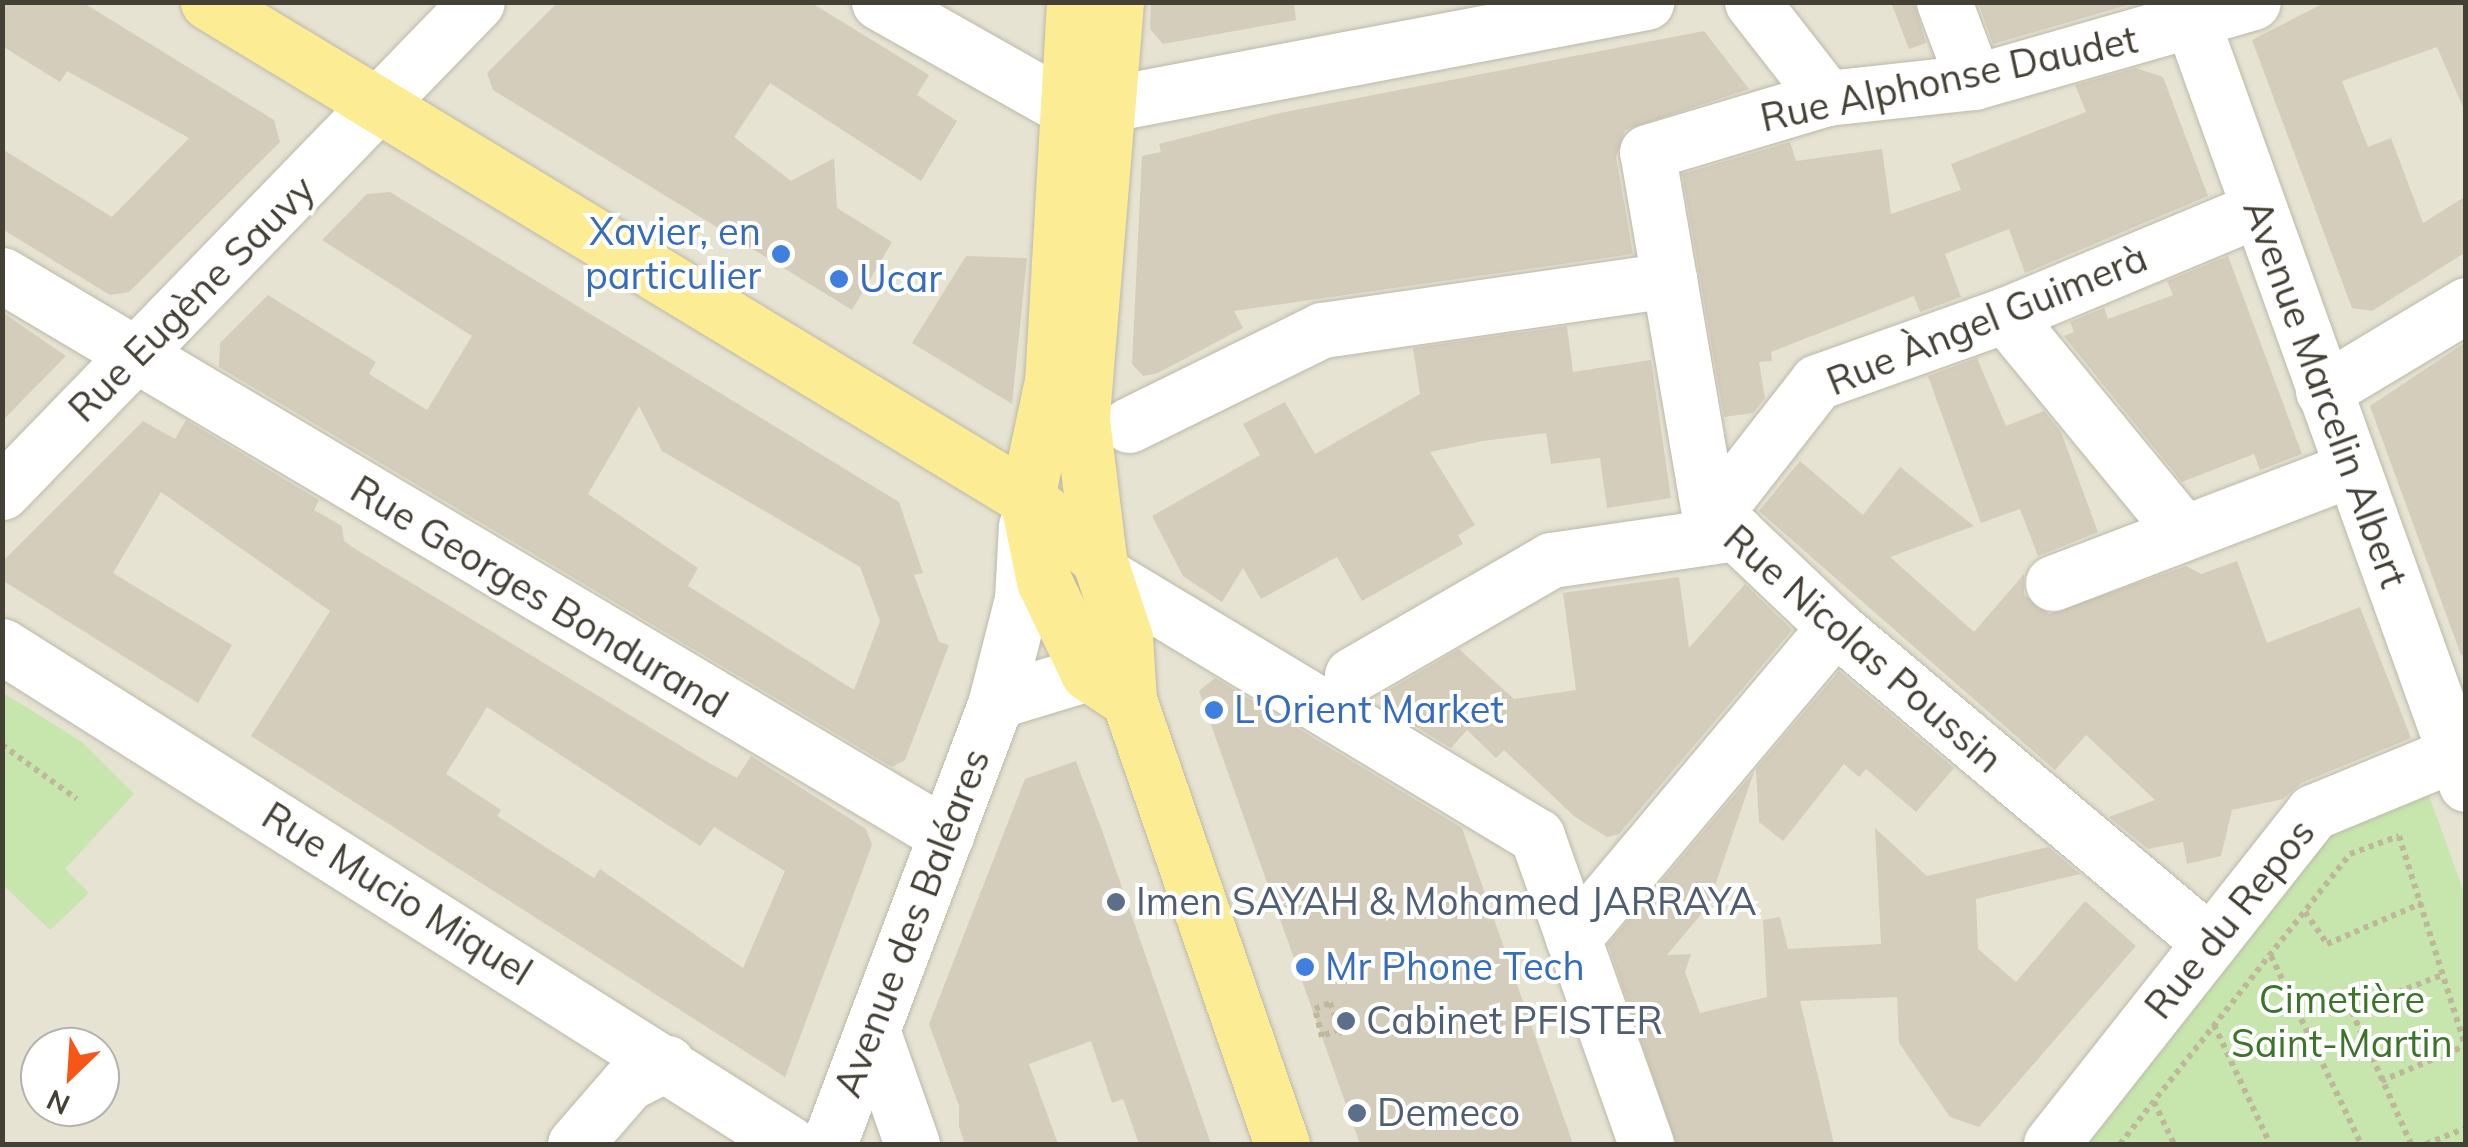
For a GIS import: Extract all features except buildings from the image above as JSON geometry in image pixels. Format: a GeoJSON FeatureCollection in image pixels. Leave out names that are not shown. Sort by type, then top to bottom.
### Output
{"type":"FeatureCollection","features":[{"type":"Feature","properties":{"kind":"main road"},"geometry":{"type":"LineString","coordinates":[[208,2],[1027,498],[1104,569]]}},
{"type":"Feature","properties":{"kind":"main road"},"geometry":{"type":"LineString","coordinates":[[1074,2],[1087,106],[1082,420],[1104,569],[1126,638],[1108,687]]}},
{"type":"Feature","properties":{"kind":"main road"},"geometry":{"type":"LineString","coordinates":[[1116,2],[1087,106],[1052,381],[1027,498],[1044,580],[1108,687],[1282,1144]]}},
{"type":"Feature","properties":{"kind":"street","name":"Rue Eugène Sauvy"},"geometry":{"type":"LineString","coordinates":[[2,492],[382,107],[477,2]]}},
{"type":"Feature","properties":{"kind":"street"},"geometry":{"type":"LineString","coordinates":[[879,2],[1087,106],[1646,2]]}},
{"type":"Feature","properties":{"kind":"street"},"geometry":{"type":"LineString","coordinates":[[1752,2],[1827,98]]}},
{"type":"Feature","properties":{"kind":"street"},"geometry":{"type":"LineString","coordinates":[[1944,2],[1974,82]]}},
{"type":"Feature","properties":{"kind":"street","name":"Rue Alphonse Daudet"},"geometry":{"type":"LineString","coordinates":[[1648,152],[1827,98],[1974,82],[2190,14],[2254,2]]}},
{"type":"Feature","properties":{"kind":"street","name":"Avenue Marcelin Albert"},"geometry":{"type":"LineString","coordinates":[[2190,14],[2351,469],[2456,737]]}},
{"type":"Feature","properties":{"kind":"street","name":"Rue Nicolas Poussin"},"geometry":{"type":"LineString","coordinates":[[1648,152],[1668,280],[1723,526],[1835,627],[2209,942]]}},
{"type":"Feature","properties":{"kind":"street","name":"Rue Àngel Guimerà"},"geometry":{"type":"LineString","coordinates":[[1723,526],[1817,382],[2006,315],[2259,209]]}},
{"type":"Feature","properties":{"kind":"street","name":"Rue Georges Bondurand"},"geometry":{"type":"LineString","coordinates":[[2,275],[946,835]]}},
{"type":"Feature","properties":{"kind":"street"},"geometry":{"type":"LineString","coordinates":[[1129,425],[1322,330],[1668,280]]}},
{"type":"Feature","properties":{"kind":"street"},"geometry":{"type":"LineString","coordinates":[[2323,391],[2466,305]]}},
{"type":"Feature","properties":{"kind":"street"},"geometry":{"type":"LineString","coordinates":[[2006,315],[2183,532]]}},
{"type":"Feature","properties":{"kind":"street"},"geometry":{"type":"LineString","coordinates":[[2053,583],[2351,469]]}},
{"type":"Feature","properties":{"kind":"street","name":"Avenue des Baléares"},"geometry":{"type":"LineString","coordinates":[[829,1144],[996,702],[1022,599],[1027,498]]}},
{"type":"Feature","properties":{"kind":"street"},"geometry":{"type":"LineString","coordinates":[[1352,676],[1551,560],[1723,526]]}},
{"type":"Feature","properties":{"kind":"street"},"geometry":{"type":"LineString","coordinates":[[1104,569],[1538,836],[1646,1144]]}},
{"type":"Feature","properties":{"kind":"street"},"geometry":{"type":"LineString","coordinates":[[1573,938],[1835,627]]}},
{"type":"Feature","properties":{"kind":"street","name":"Rue Mucio Miquel"},"geometry":{"type":"LineString","coordinates":[[2,646],[790,1144]]}},
{"type":"Feature","properties":{"kind":"street","name":"Avenue des Baléares"},"geometry":{"type":"LineString","coordinates":[[996,702],[1108,687]]}},
{"type":"Feature","properties":{"kind":"street","name":"Rue du Repos"},"geometry":{"type":"LineString","coordinates":[[2051,1144],[2314,812],[2456,737]]}},
{"type":"Feature","properties":{"kind":"street"},"geometry":{"type":"LineString","coordinates":[[872,1030],[912,1144]]}},
{"type":"Feature","properties":{"kind":"street"},"geometry":{"type":"LineString","coordinates":[[575,1144],[628,1083],[667,1063]]}},
{"type":"Feature","properties":{"kind":"path"},"geometry":{"type":"LineString","coordinates":[[2,745],[77,798]]}},
{"type":"Feature","properties":{"kind":"path"},"geometry":{"type":"LineString","coordinates":[[2120,1144],[2350,854],[2399,836],[2465,1048],[2380,1081]]}},
{"type":"Feature","properties":{"kind":"path"},"geometry":{"type":"LineString","coordinates":[[2305,912],[2326,944],[2422,903]]}},
{"type":"Feature","properties":{"kind":"path"},"geometry":{"type":"LineString","coordinates":[[2271,956],[2360,1144]]}},
{"type":"Feature","properties":{"kind":"path"},"geometry":{"type":"LineString","coordinates":[[2411,1144],[2351,1010],[2442,975]]}},
{"type":"Feature","properties":{"kind":"path"},"geometry":{"type":"LineString","coordinates":[[1330,1003],[1343,1031],[1324,1036],[1314,1009],[1330,1003]]}},
{"type":"Feature","properties":{"kind":"path"},"geometry":{"type":"LineString","coordinates":[[2214,1025],[2270,1144]]}},
{"type":"Feature","properties":{"kind":"path"},"geometry":{"type":"LineString","coordinates":[[2,1077],[2,1096]]}},
{"type":"Feature","properties":{"kind":"path"},"geometry":{"type":"LineString","coordinates":[[2154,1102],[2174,1144]]}},
{"type":"Feature","properties":{"kind":"path"},"geometry":{"type":"LineString","coordinates":[[2426,1144],[2466,1128]]}},
{"type":"Feature","properties":{"kind":"shaded area"},"geometry":{"type":"Polygon","coordinates":[[[2,3],[2465,3],[2465,1144],[3,1144],[2,3]]]}},
{"type":"Feature","properties":{"kind":"green space"},"geometry":{"type":"Polygon","coordinates":[[[2,692],[82,742],[134,794],[65,869],[89,893],[50,930],[3,885],[2,692]]]}},
{"type":"Feature","properties":{"kind":"green space","name":"Cimetière Saint-Martin"},"geometry":{"type":"Polygon","coordinates":[[[2428,793],[2465,895],[2465,1144],[2088,1144],[2340,824],[2428,793]]]}},
{"type":"Feature","properties":{"kind":"place","name":"Xavier, en particulier"},"geometry":{"type":"Point","coordinates":[781,254]}},
{"type":"Feature","properties":{"kind":"place","name":"Ucar"},"geometry":{"type":"Point","coordinates":[839,279]}},
{"type":"Feature","properties":{"kind":"place","name":"L'Orient Market"},"geometry":{"type":"Point","coordinates":[1214,710]}},
{"type":"Feature","properties":{"kind":"place","name":"Imen SAYAH & Mohamed JARRAYA"},"geometry":{"type":"Point","coordinates":[1116,902]}},
{"type":"Feature","properties":{"kind":"place","name":"Mr Phone Tech"},"geometry":{"type":"Point","coordinates":[1305,967]}},
{"type":"Feature","properties":{"kind":"place","name":"Cabinet PFISTER"},"geometry":{"type":"Point","coordinates":[1346,1021]}},
{"type":"Feature","properties":{"kind":"place","name":"Demeco"},"geometry":{"type":"Point","coordinates":[1357,1113]}}]}
